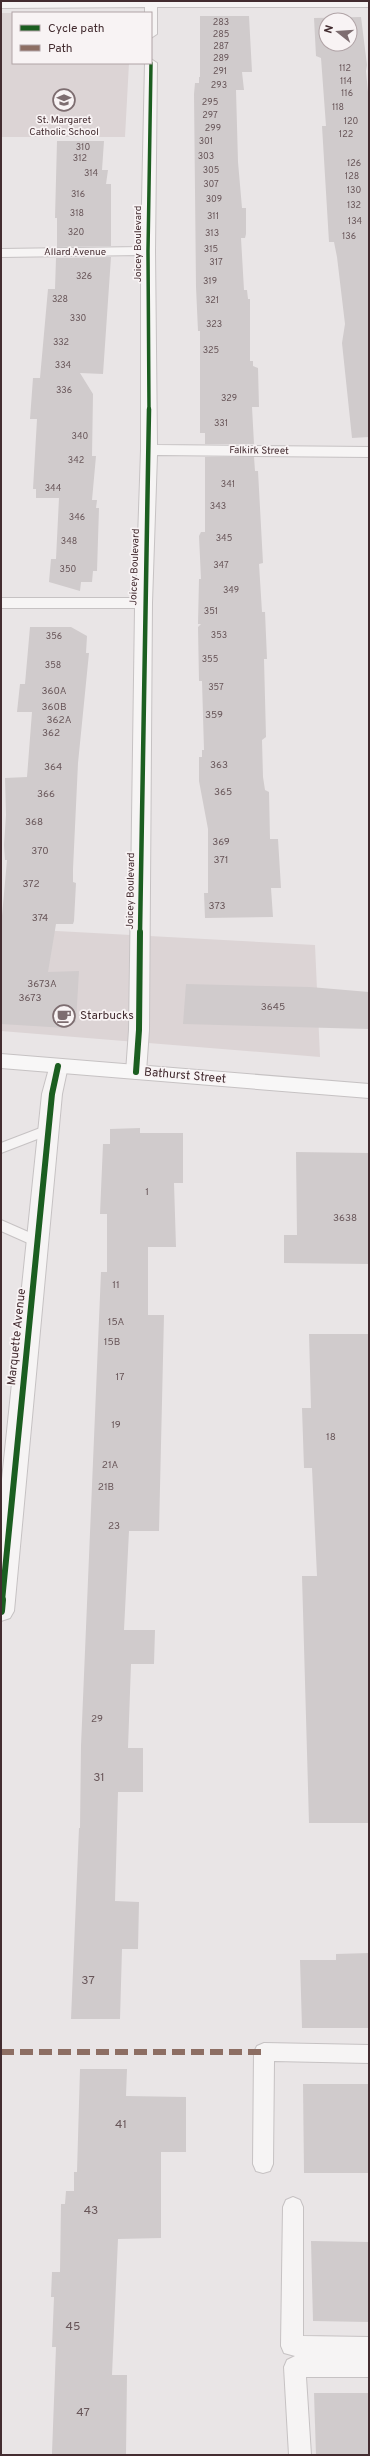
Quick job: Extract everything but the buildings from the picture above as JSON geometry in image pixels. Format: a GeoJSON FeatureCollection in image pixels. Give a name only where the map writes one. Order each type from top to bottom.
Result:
{"type":"FeatureCollection","features":[{"type":"Feature","properties":{"kind":"main road","name":"Bathurst Street"},"geometry":{"type":"LineString","coordinates":[[1,1061],[369,1091]]}},
{"type":"Feature","properties":{"kind":"street"},"geometry":{"type":"LineString","coordinates":[[1,4],[369,4]]}},
{"type":"Feature","properties":{"kind":"street","name":"Joicey Boulevard"},"geometry":{"type":"LineString","coordinates":[[136,1072],[139,1030],[144,603],[149,450],[148,252],[151,64]]}},
{"type":"Feature","properties":{"kind":"street","name":"Allard Avenue"},"geometry":{"type":"LineString","coordinates":[[1,253],[148,252]]}},
{"type":"Feature","properties":{"kind":"street","name":"Falkirk Street"},"geometry":{"type":"LineString","coordinates":[[149,450],[369,452]]}},
{"type":"Feature","properties":{"kind":"street"},"geometry":{"type":"LineString","coordinates":[[1,603],[144,603]]}},
{"type":"Feature","properties":{"kind":"street","name":"Marquette Avenue"},"geometry":{"type":"LineString","coordinates":[[1,1611],[2,1584],[48,1130],[52,1094],[58,1066]]}},
{"type":"Feature","properties":{"kind":"lane"},"geometry":{"type":"LineString","coordinates":[[1,1148],[48,1130]]}},
{"type":"Feature","properties":{"kind":"lane"},"geometry":{"type":"LineString","coordinates":[[1,1225],[37,1242]]}},
{"type":"Feature","properties":{"kind":"lane"},"geometry":{"type":"LineString","coordinates":[[263,2164],[264,2052],[369,2054]]}},
{"type":"Feature","properties":{"kind":"lane"},"geometry":{"type":"LineString","coordinates":[[294,2207],[292,2346],[369,2347]]}},
{"type":"Feature","properties":{"kind":"lane"},"geometry":{"type":"LineString","coordinates":[[300,2455],[295,2367],[369,2366]]}},
{"type":"Feature","properties":{"kind":"shaded area","name":"St. Margaret Catholic School"},"geometry":{"type":"Polygon","coordinates":[[[1,13],[12,13],[12,64],[129,64],[125,137],[1,137],[1,13]]]}},
{"type":"Feature","properties":{"kind":"shaded area"},"geometry":{"type":"Polygon","coordinates":[[[1,928],[315,945],[320,1057],[1,1031],[1,928]]]}},
{"type":"Feature","properties":{"kind":"marked path"},"geometry":{"type":"LineString","coordinates":[[1,2052],[264,2052]]}},
{"type":"Feature","properties":{"kind":"cycle path"},"geometry":{"type":"LineString","coordinates":[[136,1072],[139,1030],[144,603],[149,450],[148,251],[151,64]]}},
{"type":"Feature","properties":{"kind":"cycle path"},"geometry":{"type":"LineString","coordinates":[[1,1611],[52,1094],[58,1066]]}},
{"type":"Feature","properties":{"kind":"place","name":"St. Margaret Catholic School"},"geometry":{"type":"Point","coordinates":[64,100]}},
{"type":"Feature","properties":{"kind":"place","name":"Starbucks"},"geometry":{"type":"Point","coordinates":[64,1016]}}]}
